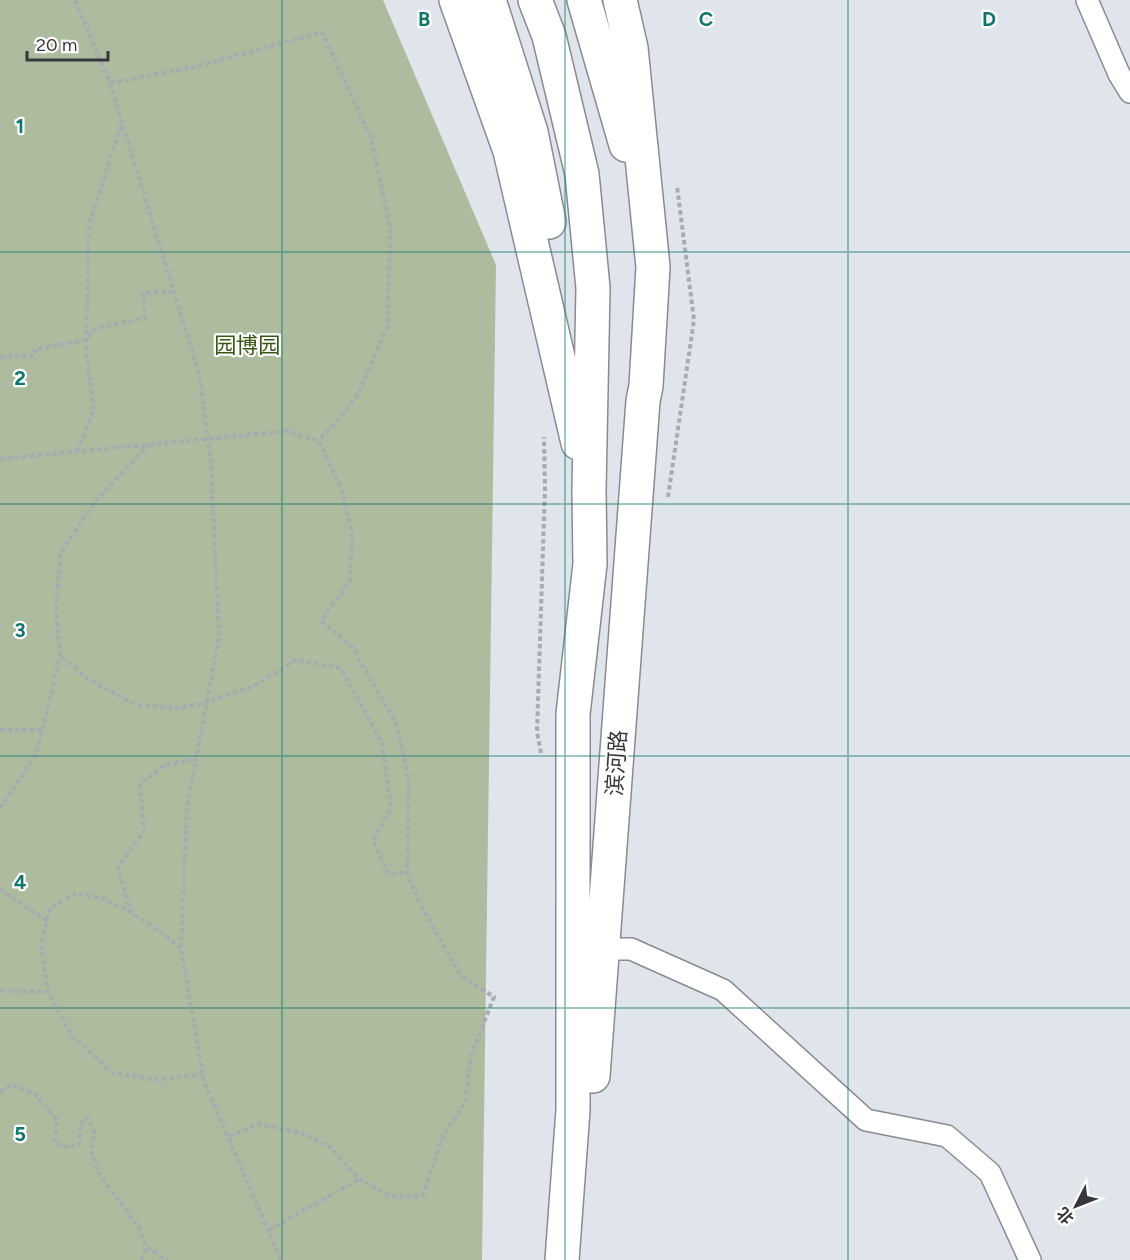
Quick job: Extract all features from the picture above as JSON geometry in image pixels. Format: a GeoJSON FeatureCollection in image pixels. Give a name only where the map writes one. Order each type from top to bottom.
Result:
{"type":"FeatureCollection","features":[{"type":"Feature","properties":{"kind":"main road"},"geometry":{"type":"LineString","coordinates":[[456,0],[510,151],[589,490]]}},
{"type":"Feature","properties":{"kind":"main road"},"geometry":{"type":"LineString","coordinates":[[489,0],[531,132],[557,263],[589,490]]}},
{"type":"Feature","properties":{"kind":"main road"},"geometry":{"type":"LineString","coordinates":[[535,0],[549,36],[582,174],[593,288],[589,490]]}},
{"type":"Feature","properties":{"kind":"main road"},"geometry":{"type":"LineString","coordinates":[[584,0],[632,165],[653,267]]}},
{"type":"Feature","properties":{"kind":"main road"},"geometry":{"type":"LineString","coordinates":[[620,0],[631,48],[653,267]]}},
{"type":"Feature","properties":{"kind":"main road","name":"滨河路"},"geometry":{"type":"LineString","coordinates":[[579,1260],[653,267]]}},
{"type":"Feature","properties":{"kind":"main road","name":"滨河路"},"geometry":{"type":"LineString","coordinates":[[562,1260],[573,1110],[573,714],[590,564],[589,490]]}},
{"type":"Feature","properties":{"kind":"street"},"geometry":{"type":"LineString","coordinates":[[1087,0],[1124,70],[1130,92]]}},
{"type":"Feature","properties":{"kind":"street"},"geometry":{"type":"LineString","coordinates":[[602,949],[631,949],[723,990],[866,1120],[947,1136],[990,1173],[1030,1260]]}},
{"type":"Feature","properties":{"kind":"path"},"geometry":{"type":"LineString","coordinates":[[75,0],[110,83],[200,378],[211,464],[219,637],[187,807],[181,948],[203,1074],[281,1260]]}},
{"type":"Feature","properties":{"kind":"path"},"geometry":{"type":"LineString","coordinates":[[110,83],[194,67],[322,32],[371,138],[390,227],[388,325],[357,397],[319,441]]}},
{"type":"Feature","properties":{"kind":"path"},"geometry":{"type":"LineString","coordinates":[[77,452],[94,410],[86,352],[89,225],[122,121]]}},
{"type":"Feature","properties":{"kind":"path"},"geometry":{"type":"LineString","coordinates":[[0,357],[35,356],[35,349],[86,340],[97,328],[145,318],[142,293],[174,292]]}},
{"type":"Feature","properties":{"kind":"path"},"geometry":{"type":"LineString","coordinates":[[0,459],[287,431],[319,441],[342,491],[352,534],[350,580],[321,621],[352,647],[397,725],[409,783],[407,873],[422,909],[460,976],[494,997],[471,1055],[465,1103],[443,1136],[423,1195],[390,1196],[359,1179],[330,1147],[301,1133],[259,1124],[228,1137]]}},
{"type":"Feature","properties":{"kind":"path"},"geometry":{"type":"LineString","coordinates":[[541,755],[537,732],[545,488],[543,432]]}},
{"type":"Feature","properties":{"kind":"path"},"geometry":{"type":"LineString","coordinates":[[0,808],[36,755],[60,656],[56,610],[60,554],[97,499],[151,444]]}},
{"type":"Feature","properties":{"kind":"path"},"geometry":{"type":"LineString","coordinates":[[60,656],[88,679],[136,705],[179,708],[207,702],[252,687],[296,660],[341,668],[382,743],[392,808],[373,840],[388,873],[407,873]]}},
{"type":"Feature","properties":{"kind":"path"},"geometry":{"type":"LineString","coordinates":[[0,730],[42,730]]}},
{"type":"Feature","properties":{"kind":"path"},"geometry":{"type":"LineString","coordinates":[[131,914],[118,868],[144,832],[140,784],[164,765],[196,759]]}},
{"type":"Feature","properties":{"kind":"path"},"geometry":{"type":"LineString","coordinates":[[0,889],[47,921]]}},
{"type":"Feature","properties":{"kind":"path"},"geometry":{"type":"LineString","coordinates":[[181,948],[144,920],[102,899],[75,894],[50,909],[41,945],[48,992],[71,1035],[113,1073],[159,1080],[203,1074]]}},
{"type":"Feature","properties":{"kind":"path"},"geometry":{"type":"LineString","coordinates":[[0,991],[48,992]]}},
{"type":"Feature","properties":{"kind":"path"},"geometry":{"type":"LineString","coordinates":[[0,1092],[12,1085],[33,1093],[57,1119],[56,1143],[69,1148],[80,1143],[80,1124],[87,1118],[94,1131],[92,1154],[100,1176],[138,1226],[146,1247],[167,1260]]}},
{"type":"Feature","properties":{"kind":"path"},"geometry":{"type":"LineString","coordinates":[[269,1230],[359,1179]]}},
{"type":"Feature","properties":{"kind":"path"},"geometry":{"type":"LineString","coordinates":[[141,1260],[146,1247]]}},
{"type":"Feature","properties":{"kind":"green space","name":"园博园"},"geometry":{"type":"Polygon","coordinates":[[[0,0],[383,0],[496,265],[482,1260],[0,1260],[0,0]]]}}]}
